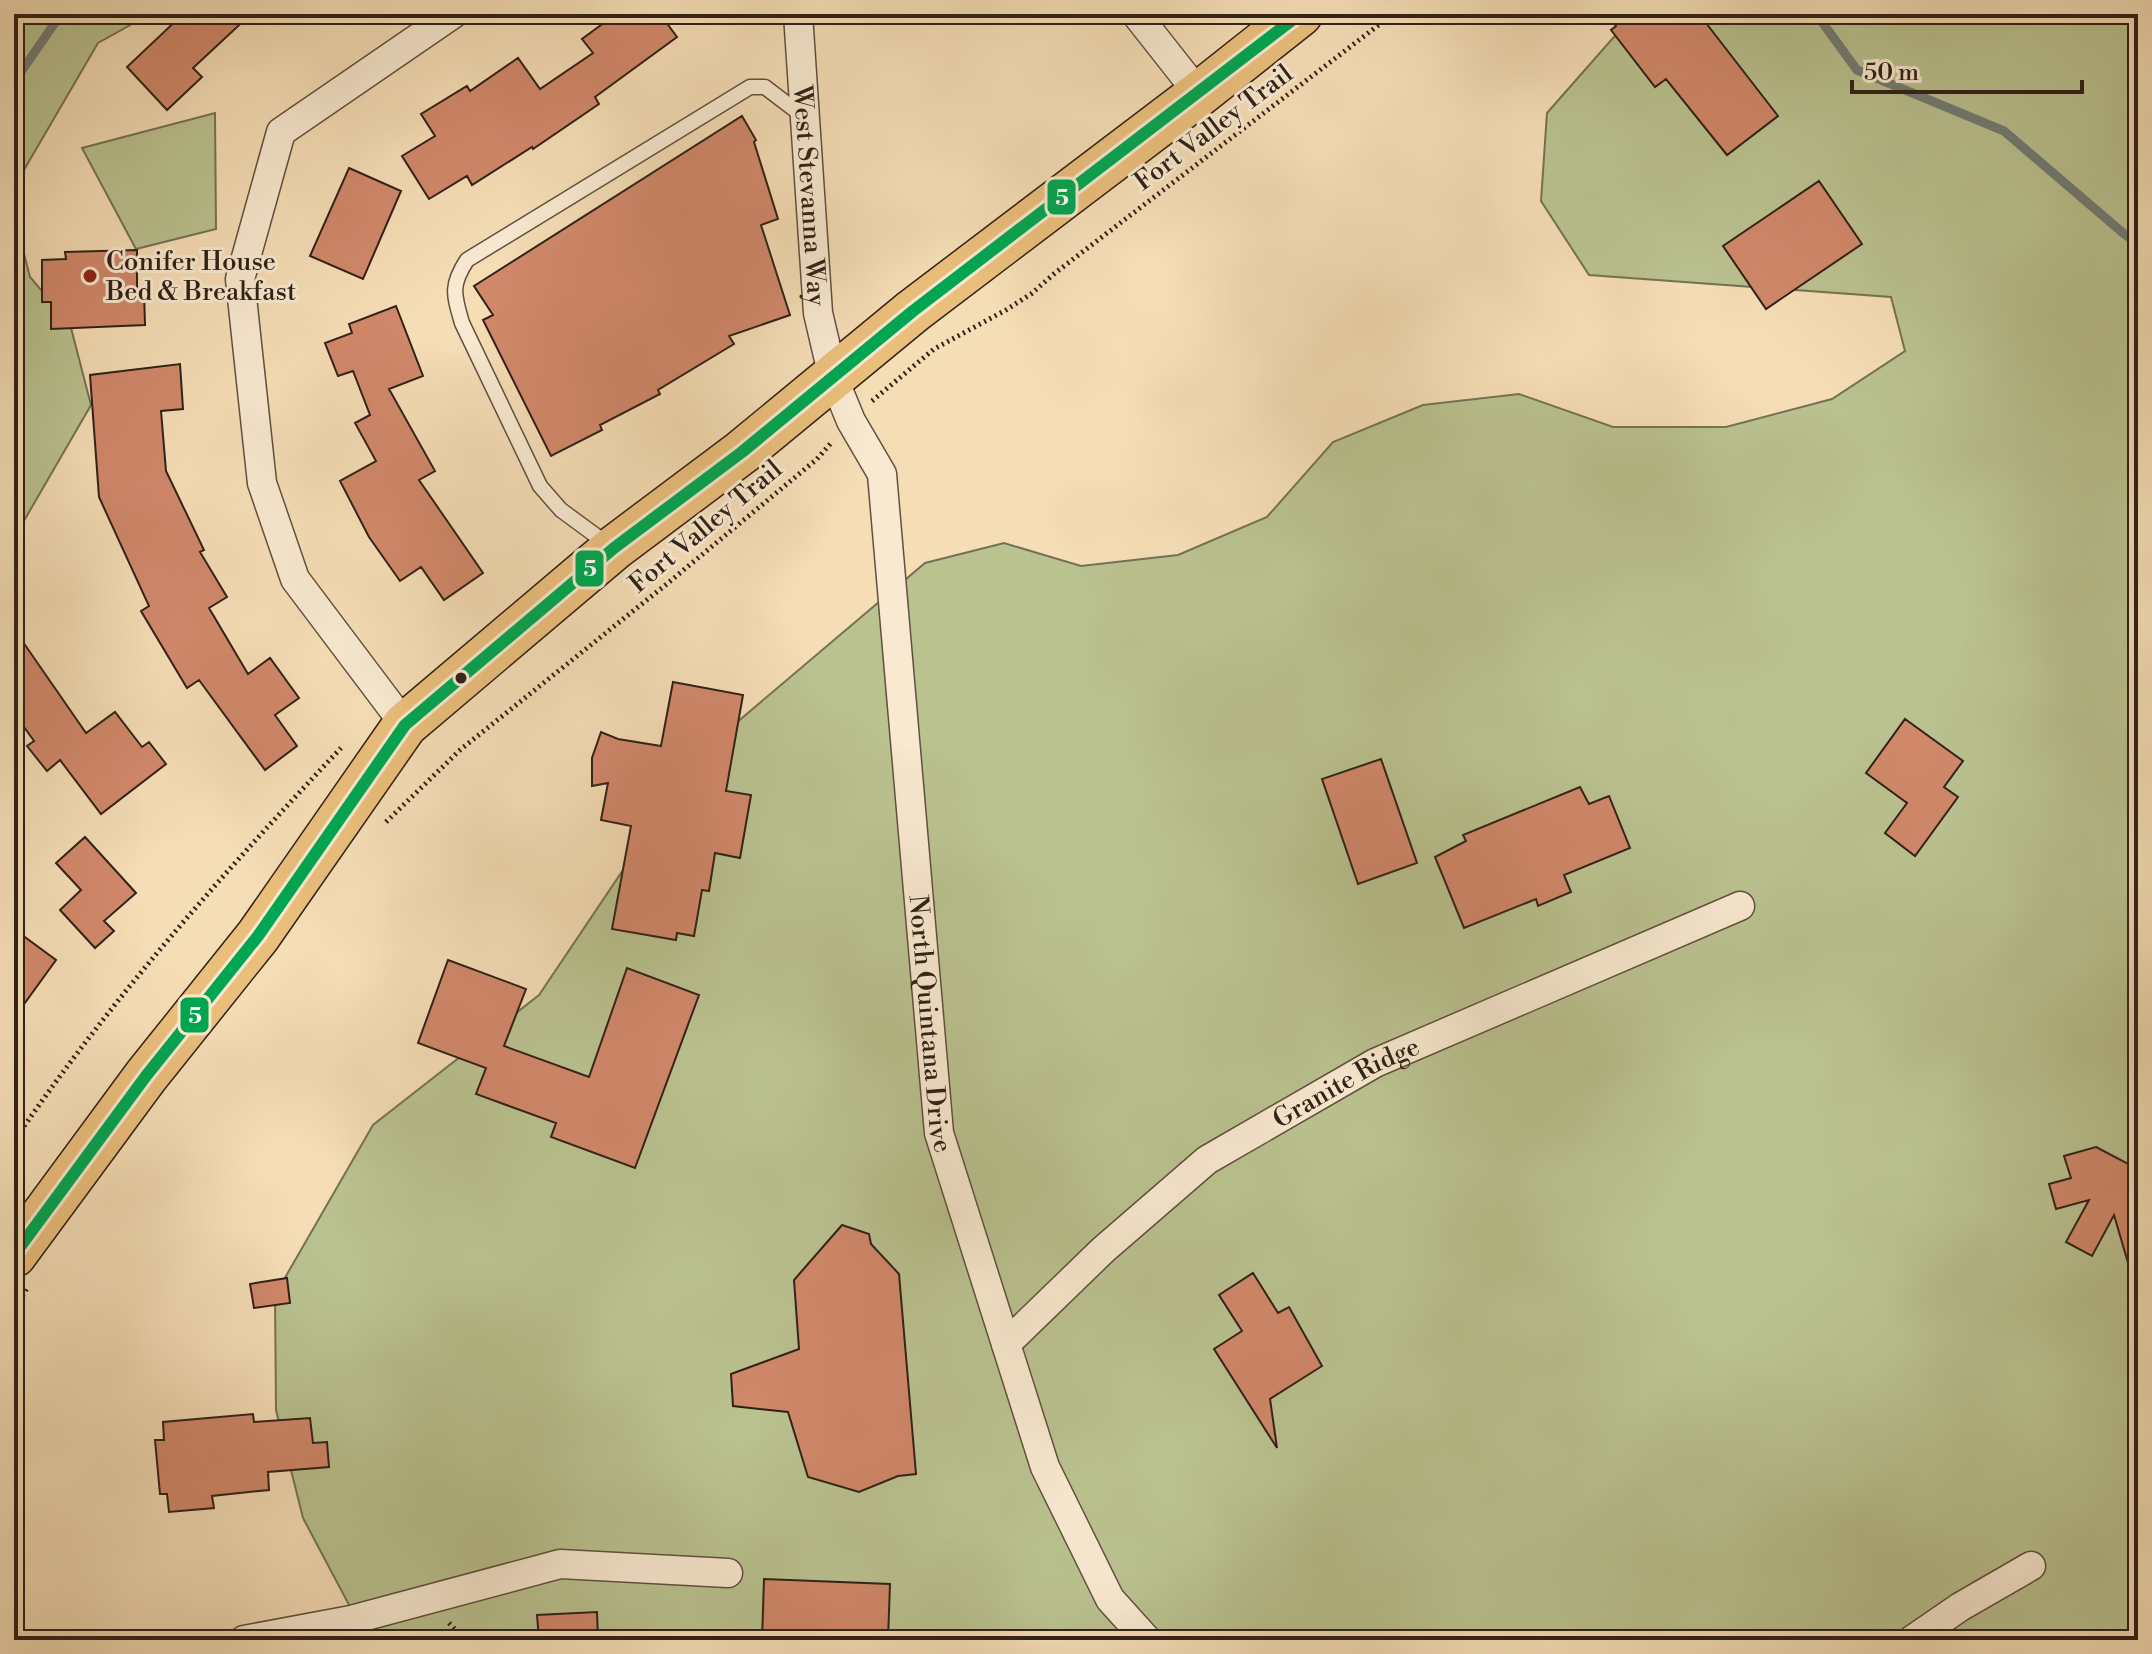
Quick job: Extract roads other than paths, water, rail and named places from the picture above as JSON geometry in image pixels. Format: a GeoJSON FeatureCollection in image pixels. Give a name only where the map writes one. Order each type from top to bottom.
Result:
{"type":"FeatureCollection","features":[{"type":"Feature","properties":{"kind":"main road"},"geometry":{"type":"LineString","coordinates":[[21,1270],[146,1076],[258,936],[405,725],[614,548],[742,452],[913,311],[1300,14]]}},
{"type":"Feature","properties":{"kind":"street"},"geometry":{"type":"LineString","coordinates":[[405,725],[295,579],[262,483],[240,279],[281,132],[453,14]]}},
{"type":"Feature","properties":{"kind":"street","name":"West Stevanna Way"},"geometry":{"type":"LineString","coordinates":[[798,14],[818,313],[833,377]]}},
{"type":"Feature","properties":{"kind":"street"},"geometry":{"type":"LineString","coordinates":[[1136,14],[1199,94]]}},
{"type":"Feature","properties":{"kind":"street","name":"North Quintana Drive"},"geometry":{"type":"LineString","coordinates":[[833,377],[851,421],[882,474],[939,1133],[1045,1467],[1110,1599],[1147,1640]]}},
{"type":"Feature","properties":{"kind":"street","name":"Granite Ridge"},"geometry":{"type":"LineString","coordinates":[[1006,1344],[1103,1250],[1207,1160],[1375,1063],[1740,906]]}},
{"type":"Feature","properties":{"kind":"street"},"geometry":{"type":"LineString","coordinates":[[244,1640],[351,1620],[560,1564],[728,1573]]}},
{"type":"Feature","properties":{"kind":"street"},"geometry":{"type":"LineString","coordinates":[[1912,1640],[1960,1607],[2031,1566]]}},
{"type":"Feature","properties":{"kind":"lane"},"geometry":{"type":"LineString","coordinates":[[614,548],[561,510],[540,486],[462,323],[455,300],[455,278],[467,260],[750,87],[765,87],[804,117]]}},
{"type":"Feature","properties":{"kind":"waterway"},"geometry":{"type":"LineString","coordinates":[[14,82],[61,14]]}},
{"type":"Feature","properties":{"kind":"waterway"},"geometry":{"type":"LineString","coordinates":[[1820,14],[1822,22],[1857,70],[2004,131],[2138,244]]}},
{"type":"Feature","properties":{"kind":"place","name":"Conifer House Bed & Breakfast"},"geometry":{"type":"Point","coordinates":[90,276]}}]}
